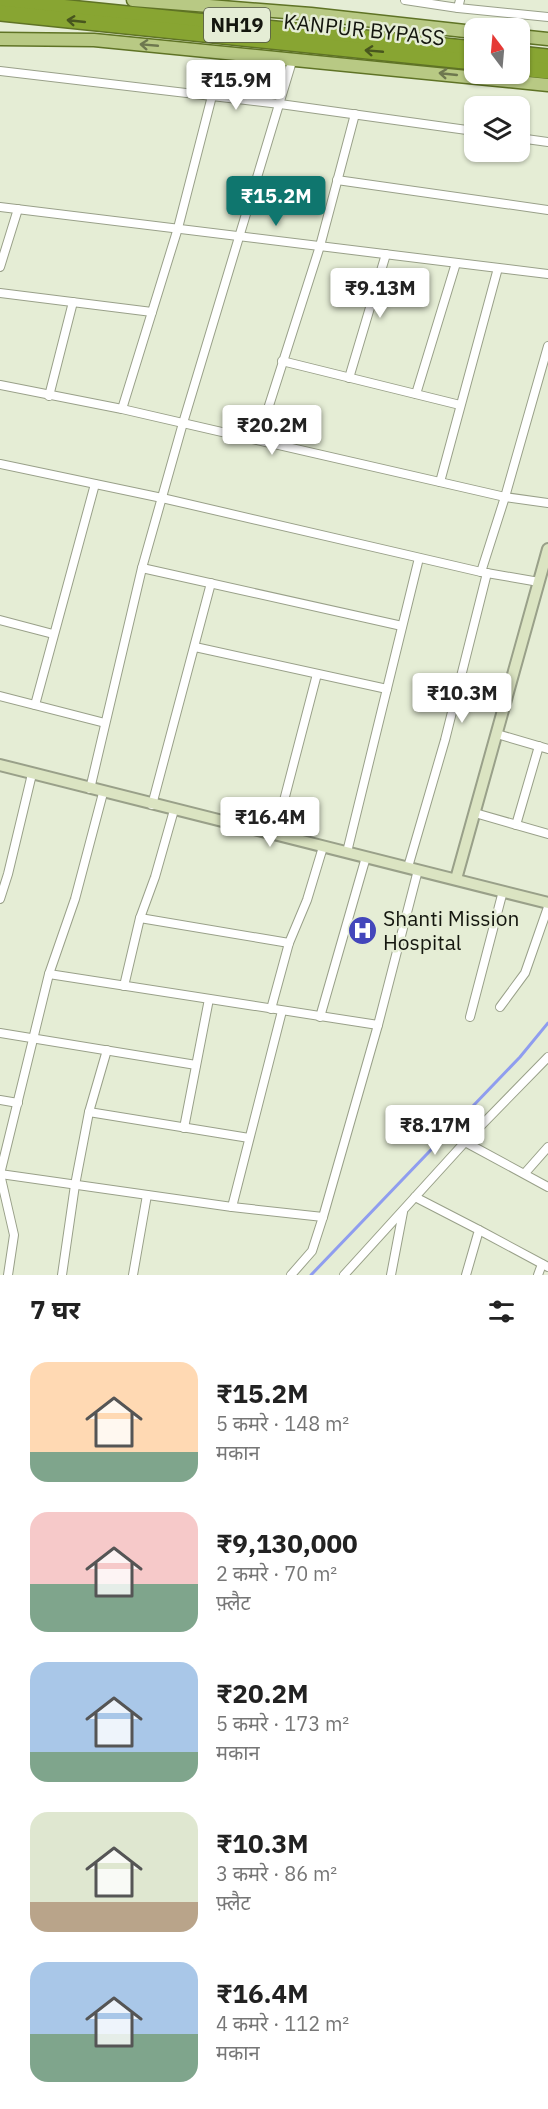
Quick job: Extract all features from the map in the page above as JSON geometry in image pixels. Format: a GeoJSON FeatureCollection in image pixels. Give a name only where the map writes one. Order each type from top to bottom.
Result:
{"type":"FeatureCollection","features":[{"type":"Feature","properties":{"kind":"highway","name":"KANPUR BYPASS"},"geometry":{"type":"LineString","coordinates":[[0,1],[464,48]]}},
{"type":"Feature","properties":{"kind":"highway","name":"KANPUR BYPASS"},"geometry":{"type":"LineString","coordinates":[[0,13],[464,61]]}},
{"type":"Feature","properties":{"kind":"highway"},"geometry":{"type":"LineString","coordinates":[[530,55],[548,57]]}},
{"type":"Feature","properties":{"kind":"highway"},"geometry":{"type":"LineString","coordinates":[[530,69],[548,71]]}},
{"type":"Feature","properties":{"kind":"main road"},"geometry":{"type":"LineString","coordinates":[[133,0],[464,31]]}},
{"type":"Feature","properties":{"kind":"main road"},"geometry":{"type":"LineString","coordinates":[[530,37],[548,39]]}},
{"type":"Feature","properties":{"kind":"main road"},"geometry":{"type":"LineString","coordinates":[[0,39],[94,39],[548,85]]}},
{"type":"Feature","properties":{"kind":"street"},"geometry":{"type":"LineString","coordinates":[[405,0],[459,4],[548,17]]}},
{"type":"Feature","properties":{"kind":"street"},"geometry":{"type":"LineString","coordinates":[[90,789],[142,568],[183,423],[293,58]]}},
{"type":"Feature","properties":{"kind":"street"},"geometry":{"type":"LineString","coordinates":[[0,71],[280,104],[464,130]]}},
{"type":"Feature","properties":{"kind":"street"},"geometry":{"type":"LineString","coordinates":[[122,409],[178,228],[212,96]]}},
{"type":"Feature","properties":{"kind":"street"},"geometry":{"type":"LineString","coordinates":[[258,440],[320,246],[355,114]]}},
{"type":"Feature","properties":{"kind":"street"},"geometry":{"type":"LineString","coordinates":[[530,140],[548,142]]}},
{"type":"Feature","properties":{"kind":"street"},"geometry":{"type":"LineString","coordinates":[[337,180],[548,210]]}},
{"type":"Feature","properties":{"kind":"street"},"geometry":{"type":"LineString","coordinates":[[0,207],[548,274]]}},
{"type":"Feature","properties":{"kind":"street"},"geometry":{"type":"LineString","coordinates":[[0,267],[18,210]]}},
{"type":"Feature","properties":{"kind":"street"},"geometry":{"type":"LineString","coordinates":[[349,378],[386,254]]}},
{"type":"Feature","properties":{"kind":"street"},"geometry":{"type":"LineString","coordinates":[[416,394],[456,263]]}},
{"type":"Feature","properties":{"kind":"street"},"geometry":{"type":"LineString","coordinates":[[440,482],[498,268]]}},
{"type":"Feature","properties":{"kind":"street"},"geometry":{"type":"LineString","coordinates":[[0,293],[152,312]]}},
{"type":"Feature","properties":{"kind":"street"},"geometry":{"type":"LineString","coordinates":[[49,396],[73,302]]}},
{"type":"Feature","properties":{"kind":"street"},"geometry":{"type":"LineString","coordinates":[[291,1275],[312,1251],[378,1025],[484,573],[548,346]]}},
{"type":"Feature","properties":{"kind":"street"},"geometry":{"type":"LineString","coordinates":[[282,361],[460,405]]}},
{"type":"Feature","properties":{"kind":"street"},"geometry":{"type":"LineString","coordinates":[[0,385],[122,409],[505,497],[548,503]]}},
{"type":"Feature","properties":{"kind":"street"},"geometry":{"type":"LineString","coordinates":[[0,464],[162,498],[484,573],[539,582]]}},
{"type":"Feature","properties":{"kind":"street"},"geometry":{"type":"LineString","coordinates":[[35,705],[94,484]]}},
{"type":"Feature","properties":{"kind":"street"},"geometry":{"type":"LineString","coordinates":[[456,879],[548,549]]}},
{"type":"Feature","properties":{"kind":"street"},"geometry":{"type":"LineString","coordinates":[[347,852],[419,558]]}},
{"type":"Feature","properties":{"kind":"street"},"geometry":{"type":"LineString","coordinates":[[142,568],[402,626]]}},
{"type":"Feature","properties":{"kind":"street"},"geometry":{"type":"LineString","coordinates":[[153,805],[212,583]]}},
{"type":"Feature","properties":{"kind":"street"},"geometry":{"type":"LineString","coordinates":[[0,620],[53,634]]}},
{"type":"Feature","properties":{"kind":"street"},"geometry":{"type":"LineString","coordinates":[[195,647],[387,689]]}},
{"type":"Feature","properties":{"kind":"street"},"geometry":{"type":"LineString","coordinates":[[275,835],[317,674]]}},
{"type":"Feature","properties":{"kind":"street"},"geometry":{"type":"LineString","coordinates":[[0,696],[105,723]]}},
{"type":"Feature","properties":{"kind":"street"},"geometry":{"type":"LineString","coordinates":[[497,734],[544,748],[516,825]]}},
{"type":"Feature","properties":{"kind":"street"},"geometry":{"type":"LineString","coordinates":[[0,765],[103,793],[503,891],[548,905],[525,973],[500,1007]]}},
{"type":"Feature","properties":{"kind":"street"},"geometry":{"type":"LineString","coordinates":[[0,899],[32,774]]}},
{"type":"Feature","properties":{"kind":"street"},"geometry":{"type":"LineString","coordinates":[[8,1275],[14,1235],[0,1174],[49,974],[75,898],[103,793]]}},
{"type":"Feature","properties":{"kind":"street"},"geometry":{"type":"LineString","coordinates":[[124,986],[140,918],[155,877],[174,810]]}},
{"type":"Feature","properties":{"kind":"street"},"geometry":{"type":"LineString","coordinates":[[475,813],[548,834]]}},
{"type":"Feature","properties":{"kind":"street"},"geometry":{"type":"LineString","coordinates":[[271,1009],[289,943],[307,900],[323,846]]}},
{"type":"Feature","properties":{"kind":"street"},"geometry":{"type":"LineString","coordinates":[[320,1017],[366,857]]}},
{"type":"Feature","properties":{"kind":"street"},"geometry":{"type":"LineString","coordinates":[[470,1017],[503,891]]}},
{"type":"Feature","properties":{"kind":"street"},"geometry":{"type":"LineString","coordinates":[[140,918],[289,943]]}},
{"type":"Feature","properties":{"kind":"street"},"geometry":{"type":"LineString","coordinates":[[49,974],[378,1025]]}},
{"type":"Feature","properties":{"kind":"street"},"geometry":{"type":"LineString","coordinates":[[184,1128],[209,999]]}},
{"type":"Feature","properties":{"kind":"street"},"geometry":{"type":"LineString","coordinates":[[232,1207],[282,1011]]}},
{"type":"Feature","properties":{"kind":"street"},"geometry":{"type":"LineString","coordinates":[[0,1032],[196,1065]]}},
{"type":"Feature","properties":{"kind":"street"},"geometry":{"type":"LineString","coordinates":[[62,1275],[75,1185],[89,1112],[107,1050]]}},
{"type":"Feature","properties":{"kind":"street"},"geometry":{"type":"LineString","coordinates":[[344,1275],[465,1142],[548,1057]]}},
{"type":"Feature","properties":{"kind":"street"},"geometry":{"type":"LineString","coordinates":[[0,1100],[18,1103]]}},
{"type":"Feature","properties":{"kind":"street"},"geometry":{"type":"LineString","coordinates":[[89,1112],[249,1138]]}},
{"type":"Feature","properties":{"kind":"street"},"geometry":{"type":"LineString","coordinates":[[465,1142],[548,1187]]}},
{"type":"Feature","properties":{"kind":"street"},"geometry":{"type":"LineString","coordinates":[[525,1173],[548,1147]]}},
{"type":"Feature","properties":{"kind":"street"},"geometry":{"type":"LineString","coordinates":[[0,1174],[232,1207],[323,1217]]}},
{"type":"Feature","properties":{"kind":"street"},"geometry":{"type":"LineString","coordinates":[[133,1275],[147,1195]]}},
{"type":"Feature","properties":{"kind":"street"},"geometry":{"type":"LineString","coordinates":[[415,1197],[545,1265],[538,1275]]}},
{"type":"Feature","properties":{"kind":"street"},"geometry":{"type":"LineString","coordinates":[[391,1275],[403,1211]]}},
{"type":"Feature","properties":{"kind":"street"},"geometry":{"type":"LineString","coordinates":[[466,1275],[479,1230]]}},
{"type":"Feature","properties":{"kind":"waterway"},"geometry":{"type":"LineString","coordinates":[[311,1275],[520,1057],[548,1023]]}},
{"type":"Feature","properties":{"kind":"place","name":"Shanti Mission Hospital"},"geometry":{"type":"Point","coordinates":[362,931]}}]}
